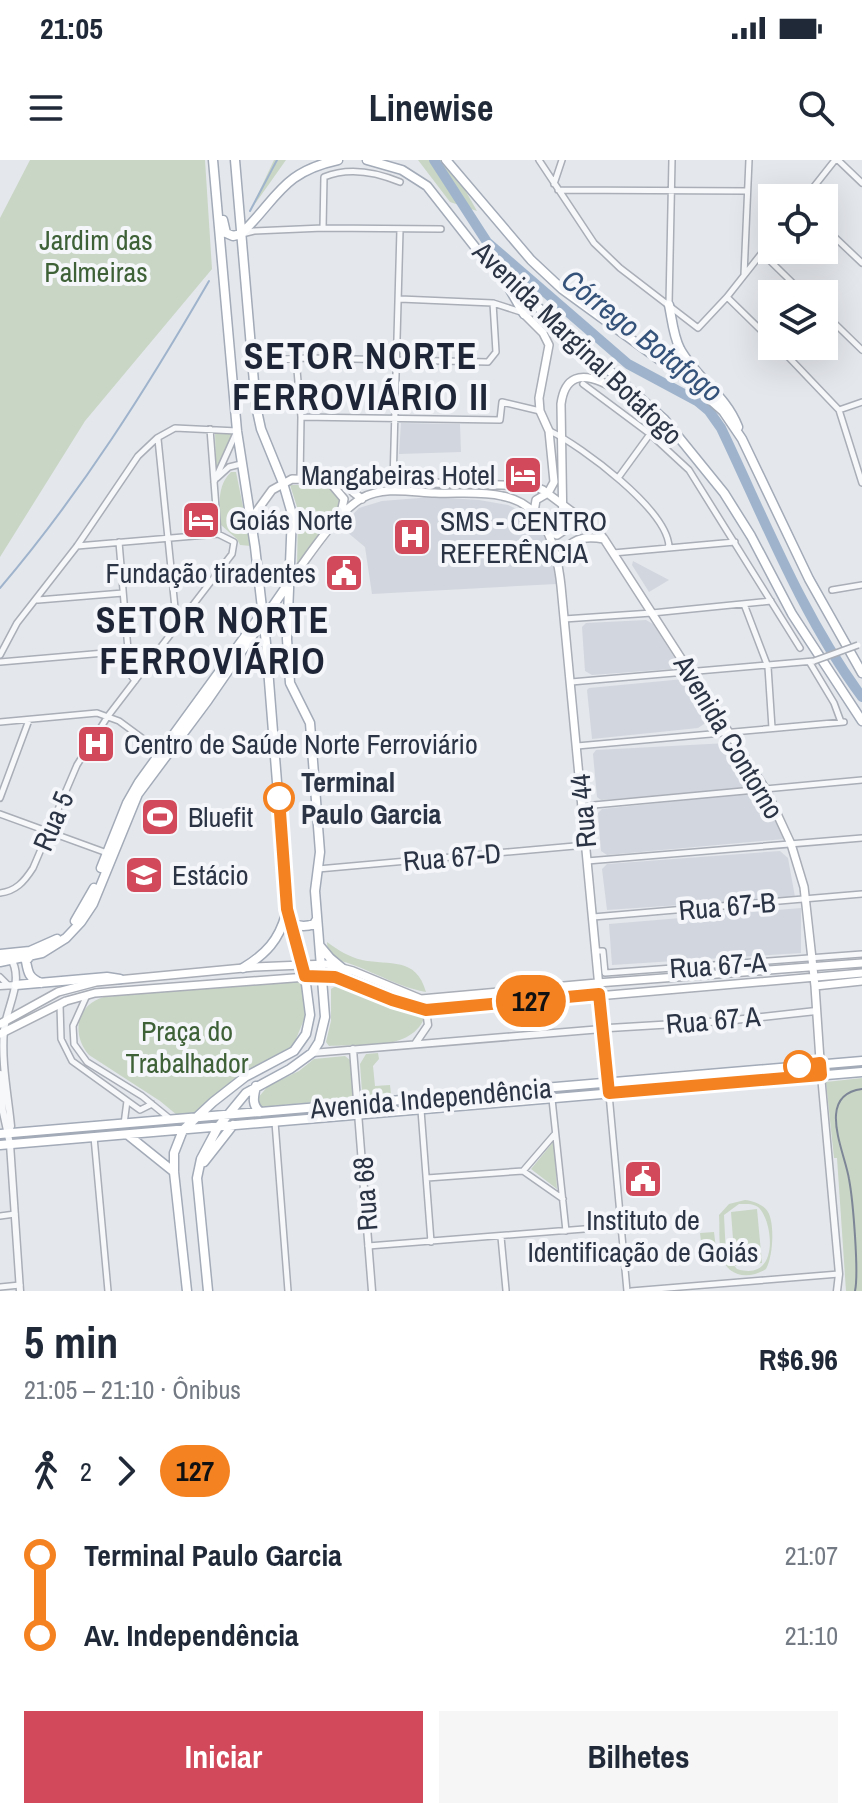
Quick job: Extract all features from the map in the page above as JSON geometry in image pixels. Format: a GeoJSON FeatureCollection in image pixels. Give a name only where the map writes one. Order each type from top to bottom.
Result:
{"type":"FeatureCollection","features":[{"type":"Feature","properties":{"kind":"main road"},"geometry":{"type":"LineString","coordinates":[[187,1291],[174,1172],[174,1153],[183,1130],[245,1077],[285,1057],[300,1044],[310,1015],[305,976],[287,909],[266,643],[237,431],[213,160]]}},
{"type":"Feature","properties":{"kind":"main road"},"geometry":{"type":"LineString","coordinates":[[208,1291],[198,1169],[226,1115],[246,1093],[312,1053],[319,1042],[325,1017],[315,891],[320,852],[310,723],[290,683],[287,629],[292,514],[261,429],[235,160]]}},
{"type":"Feature","properties":{"kind":"main road"},"geometry":{"type":"LineString","coordinates":[[214,178],[219,185],[225,230],[233,236],[241,234],[279,189],[296,175],[338,160]]}},
{"type":"Feature","properties":{"kind":"main road","name":"Avenida Marginal Botafogo"},"geometry":{"type":"LineString","coordinates":[[367,160],[402,170],[427,186],[486,261],[664,419],[724,493],[751,536],[792,614],[862,721]]}},
{"type":"Feature","properties":{"kind":"main road","name":"Avenida Marginal Botafogo"},"geometry":{"type":"LineString","coordinates":[[446,160],[531,260],[562,289],[690,382],[723,411],[742,439],[809,579],[862,673]]}},
{"type":"Feature","properties":{"kind":"main road"},"geometry":{"type":"LineString","coordinates":[[503,277],[524,314],[543,333],[549,345],[540,387],[540,411],[549,431],[554,482],[548,493],[536,500],[534,512]]}},
{"type":"Feature","properties":{"kind":"main road"},"geometry":{"type":"LineString","coordinates":[[669,305],[681,349],[693,367],[725,401],[742,439]]}},
{"type":"Feature","properties":{"kind":"main road"},"geometry":{"type":"LineString","coordinates":[[673,326],[676,319],[683,315]]}},
{"type":"Feature","properties":{"kind":"main road"},"geometry":{"type":"LineString","coordinates":[[573,540],[563,531],[561,437],[564,391],[573,380],[589,376],[603,381],[681,439]]}},
{"type":"Feature","properties":{"kind":"main road"},"geometry":{"type":"LineString","coordinates":[[251,519],[272,490],[283,483],[300,480],[533,486],[548,493]]}},
{"type":"Feature","properties":{"kind":"main road"},"geometry":{"type":"LineString","coordinates":[[328,480],[344,499],[341,515]]}},
{"type":"Feature","properties":{"kind":"main road"},"geometry":{"type":"LineString","coordinates":[[356,480],[353,492],[362,499]]}},
{"type":"Feature","properties":{"kind":"main road"},"geometry":{"type":"LineString","coordinates":[[0,962],[7,956],[55,940],[71,927],[85,906],[133,791],[341,515],[362,499],[391,491],[501,495],[534,512],[549,531],[557,535],[563,531]]}},
{"type":"Feature","properties":{"kind":"main road","name":"Avenida Contorno"},"geometry":{"type":"LineString","coordinates":[[548,493],[604,539],[766,790],[791,844],[804,887],[821,1075]]}},
{"type":"Feature","properties":{"kind":"main road","name":"Rua 44"},"geometry":{"type":"LineString","coordinates":[[549,531],[558,558],[592,917],[599,951],[597,983],[605,1028],[608,1088]]}},
{"type":"Feature","properties":{"kind":"main road"},"geometry":{"type":"LineString","coordinates":[[558,558],[573,540],[590,536],[604,539]]}},
{"type":"Feature","properties":{"kind":"main road"},"geometry":{"type":"LineString","coordinates":[[7,956],[42,953],[58,944],[87,914],[138,794],[250,639],[262,617]]}},
{"type":"Feature","properties":{"kind":"main road"},"geometry":{"type":"LineString","coordinates":[[250,639],[260,639],[266,643]]}},
{"type":"Feature","properties":{"kind":"main road"},"geometry":{"type":"LineString","coordinates":[[243,968],[262,957],[274,944],[282,930],[287,909]]}},
{"type":"Feature","properties":{"kind":"main road"},"geometry":{"type":"LineString","coordinates":[[290,922],[306,926],[315,923],[318,917]]}},
{"type":"Feature","properties":{"kind":"main road"},"geometry":{"type":"LineString","coordinates":[[318,943],[342,968]]}},
{"type":"Feature","properties":{"kind":"main road"},"geometry":{"type":"LineString","coordinates":[[30,956],[26,961],[28,974],[42,984]]}},
{"type":"Feature","properties":{"kind":"main road"},"geometry":{"type":"LineString","coordinates":[[2,1027],[58,992],[120,979],[319,963],[342,968],[421,999],[791,964],[813,967],[858,982]]}},
{"type":"Feature","properties":{"kind":"main road"},"geometry":{"type":"LineString","coordinates":[[2,1027],[87,995],[116,989],[305,976],[335,977],[426,1010],[599,994],[862,963]]}},
{"type":"Feature","properties":{"kind":"main road"},"geometry":{"type":"LineString","coordinates":[[839,975],[862,973]]}},
{"type":"Feature","properties":{"kind":"main road"},"geometry":{"type":"LineString","coordinates":[[8,985],[107,977],[120,979]]}},
{"type":"Feature","properties":{"kind":"main road"},"geometry":{"type":"LineString","coordinates":[[815,986],[858,982]]}},
{"type":"Feature","properties":{"kind":"main road","name":"Avenida Independência"},"geometry":{"type":"LineString","coordinates":[[4,1133],[260,1112],[421,1109],[552,1098],[608,1088],[820,1063],[862,1061]]}},
{"type":"Feature","properties":{"kind":"main road","name":"Avenida Independência"},"geometry":{"type":"LineString","coordinates":[[5,1144],[218,1127],[359,1109],[608,1088],[862,1072]]}},
{"type":"Feature","properties":{"kind":"main road"},"geometry":{"type":"LineString","coordinates":[[256,1086],[253,1100],[260,1112]]}},
{"type":"Feature","properties":{"kind":"main road"},"geometry":{"type":"LineString","coordinates":[[198,1169],[233,1125]]}},
{"type":"Feature","properties":{"kind":"main road"},"geometry":{"type":"LineString","coordinates":[[128,1134],[174,1172]]}},
{"type":"Feature","properties":{"kind":"street"},"geometry":{"type":"LineString","coordinates":[[539,160],[594,243],[620,268],[698,328],[758,258]]}},
{"type":"Feature","properties":{"kind":"street"},"geometry":{"type":"LineString","coordinates":[[556,187],[562,160]]}},
{"type":"Feature","properties":{"kind":"street"},"geometry":{"type":"LineString","coordinates":[[669,305],[672,160]]}},
{"type":"Feature","properties":{"kind":"street"},"geometry":{"type":"LineString","coordinates":[[744,276],[749,160]]}},
{"type":"Feature","properties":{"kind":"street"},"geometry":{"type":"LineString","coordinates":[[816,184],[836,160],[862,183]]}},
{"type":"Feature","properties":{"kind":"street"},"geometry":{"type":"LineString","coordinates":[[323,228],[324,177],[337,171],[379,173],[400,182]]}},
{"type":"Feature","properties":{"kind":"street"},"geometry":{"type":"LineString","coordinates":[[556,187],[747,191]]}},
{"type":"Feature","properties":{"kind":"street"},"geometry":{"type":"LineString","coordinates":[[241,234],[323,228],[441,229]]}},
{"type":"Feature","properties":{"kind":"street"},"geometry":{"type":"LineString","coordinates":[[393,483],[400,230]]}},
{"type":"Feature","properties":{"kind":"street"},"geometry":{"type":"LineString","coordinates":[[838,240],[862,263]]}},
{"type":"Feature","properties":{"kind":"street"},"geometry":{"type":"LineString","coordinates":[[773,264],[790,280]]}},
{"type":"Feature","properties":{"kind":"street"},"geometry":{"type":"LineString","coordinates":[[727,297],[758,327]]}},
{"type":"Feature","properties":{"kind":"street"},"geometry":{"type":"LineString","coordinates":[[400,299],[493,303],[524,314]]}},
{"type":"Feature","properties":{"kind":"street"},"geometry":{"type":"LineString","coordinates":[[252,360],[488,362],[496,352],[493,303]]}},
{"type":"Feature","properties":{"kind":"street"},"geometry":{"type":"LineString","coordinates":[[838,327],[862,350]]}},
{"type":"Feature","properties":{"kind":"street"},"geometry":{"type":"LineString","coordinates":[[296,358],[301,417],[300,480]]}},
{"type":"Feature","properties":{"kind":"street"},"geometry":{"type":"LineString","coordinates":[[791,360],[839,410],[862,483]]}},
{"type":"Feature","properties":{"kind":"street"},"geometry":{"type":"LineString","coordinates":[[583,384],[650,434],[689,470],[800,648]]}},
{"type":"Feature","properties":{"kind":"street"},"geometry":{"type":"LineString","coordinates":[[301,417],[500,420],[502,402],[540,411]]}},
{"type":"Feature","properties":{"kind":"street"},"geometry":{"type":"LineString","coordinates":[[839,410],[862,402]]}},
{"type":"Feature","properties":{"kind":"street"},"geometry":{"type":"LineString","coordinates":[[0,655],[17,623],[77,546],[138,456],[157,438],[175,428],[237,431],[214,482]]}},
{"type":"Feature","properties":{"kind":"street"},"geometry":{"type":"LineString","coordinates":[[77,546],[218,534],[210,429]]}},
{"type":"Feature","properties":{"kind":"street"},"geometry":{"type":"LineString","coordinates":[[549,431],[618,478],[649,508],[668,535],[669,547]]}},
{"type":"Feature","properties":{"kind":"street"},"geometry":{"type":"LineString","coordinates":[[618,478],[650,434]]}},
{"type":"Feature","properties":{"kind":"street"},"geometry":{"type":"LineString","coordinates":[[157,438],[176,618],[181,623]]}},
{"type":"Feature","properties":{"kind":"street"},"geometry":{"type":"LineString","coordinates":[[214,482],[229,467],[241,464]]}},
{"type":"Feature","properties":{"kind":"street","name":"Rua 5"},"geometry":{"type":"LineString","coordinates":[[0,893],[9,892],[24,882],[77,765],[108,716],[232,554],[234,542],[218,534]]}},
{"type":"Feature","properties":{"kind":"street"},"geometry":{"type":"LineString","coordinates":[[119,542],[130,674],[135,681]]}},
{"type":"Feature","properties":{"kind":"street"},"geometry":{"type":"LineString","coordinates":[[613,553],[735,542]]}},
{"type":"Feature","properties":{"kind":"street"},"geometry":{"type":"LineString","coordinates":[[832,590],[862,585]]}},
{"type":"Feature","properties":{"kind":"street"},"geometry":{"type":"LineString","coordinates":[[37,600],[123,593]]}},
{"type":"Feature","properties":{"kind":"street"},"geometry":{"type":"LineString","coordinates":[[564,619],[771,601]]}},
{"type":"Feature","properties":{"kind":"street"},"geometry":{"type":"LineString","coordinates":[[744,604],[768,667],[772,728]]}},
{"type":"Feature","properties":{"kind":"street"},"geometry":{"type":"LineString","coordinates":[[571,682],[812,662],[861,645]]}},
{"type":"Feature","properties":{"kind":"street"},"geometry":{"type":"LineString","coordinates":[[0,662],[128,651]]}},
{"type":"Feature","properties":{"kind":"street"},"geometry":{"type":"LineString","coordinates":[[577,746],[842,722],[812,662]]}},
{"type":"Feature","properties":{"kind":"street"},"geometry":{"type":"LineString","coordinates":[[0,722],[97,713],[119,721],[161,752]]}},
{"type":"Feature","properties":{"kind":"street"},"geometry":{"type":"LineString","coordinates":[[0,798],[29,720]]}},
{"type":"Feature","properties":{"kind":"street"},"geometry":{"type":"LineString","coordinates":[[583,806],[862,780]]}},
{"type":"Feature","properties":{"kind":"street"},"geometry":{"type":"LineString","coordinates":[[0,814],[107,853]]}},
{"type":"Feature","properties":{"kind":"street"},"geometry":{"type":"LineString","coordinates":[[587,861],[862,838]]}},
{"type":"Feature","properties":{"kind":"street","name":"Rua 67-D"},"geometry":{"type":"LineString","coordinates":[[318,869],[586,845]]}},
{"type":"Feature","properties":{"kind":"street","name":"Rua 67-B"},"geometry":{"type":"LineString","coordinates":[[592,917],[862,894]]}},
{"type":"Feature","properties":{"kind":"street","name":"Rua 67-A"},"geometry":{"type":"LineString","coordinates":[[599,951],[605,973],[791,964]]}},
{"type":"Feature","properties":{"kind":"street"},"geometry":{"type":"LineString","coordinates":[[813,967],[862,954]]}},
{"type":"Feature","properties":{"kind":"street"},"geometry":{"type":"LineString","coordinates":[[4,1133],[11,1126],[2,1027],[8,985],[16,971],[7,956]]}},
{"type":"Feature","properties":{"kind":"street"},"geometry":{"type":"LineString","coordinates":[[0,977],[8,985]]}},
{"type":"Feature","properties":{"kind":"street"},"geometry":{"type":"LineString","coordinates":[[87,995],[73,1026],[74,1044],[87,1062],[171,1120]]}},
{"type":"Feature","properties":{"kind":"street"},"geometry":{"type":"LineString","coordinates":[[312,1053],[415,1044],[428,1025],[421,999]]}},
{"type":"Feature","properties":{"kind":"street"},"geometry":{"type":"LineString","coordinates":[[60,1004],[61,1039],[66,1053],[80,1069],[140,1110],[152,1104]]}},
{"type":"Feature","properties":{"kind":"street","name":"Rua 67 A"},"geometry":{"type":"LineString","coordinates":[[415,1044],[725,1021],[816,1011]]}},
{"type":"Feature","properties":{"kind":"street","name":"Rua 68"},"geometry":{"type":"LineString","coordinates":[[353,1049],[372,1291]]}},
{"type":"Feature","properties":{"kind":"street"},"geometry":{"type":"LineString","coordinates":[[0,1074],[20,1288],[0,1287]]}},
{"type":"Feature","properties":{"kind":"street","name":"Avenida Contorno"},"geometry":{"type":"LineString","coordinates":[[821,1075],[839,1274],[837,1291]]}},
{"type":"Feature","properties":{"kind":"street"},"geometry":{"type":"LineString","coordinates":[[608,1088],[612,1103],[629,1291],[839,1274]]}},
{"type":"Feature","properties":{"kind":"street"},"geometry":{"type":"LineString","coordinates":[[552,1098],[566,1231]]}},
{"type":"Feature","properties":{"kind":"street"},"geometry":{"type":"LineString","coordinates":[[124,1124],[127,1100]]}},
{"type":"Feature","properties":{"kind":"street"},"geometry":{"type":"LineString","coordinates":[[421,1109],[431,1242]]}},
{"type":"Feature","properties":{"kind":"street"},"geometry":{"type":"LineString","coordinates":[[275,1121],[288,1291]]}},
{"type":"Feature","properties":{"kind":"street"},"geometry":{"type":"LineString","coordinates":[[523,1171],[554,1135]]}},
{"type":"Feature","properties":{"kind":"street"},"geometry":{"type":"LineString","coordinates":[[94,1137],[108,1291]]}},
{"type":"Feature","properties":{"kind":"street"},"geometry":{"type":"LineString","coordinates":[[427,1178],[523,1171],[563,1199]]}},
{"type":"Feature","properties":{"kind":"street"},"geometry":{"type":"LineString","coordinates":[[0,1216],[15,1214]]}},
{"type":"Feature","properties":{"kind":"street"},"geometry":{"type":"LineString","coordinates":[[368,1246],[622,1226]]}},
{"type":"Feature","properties":{"kind":"street"},"geometry":{"type":"LineString","coordinates":[[501,1237],[505,1291],[512,1291]]}},
{"type":"Feature","properties":{"kind":"street"},"geometry":{"type":"LineString","coordinates":[[759,1281],[760,1291]]}},
{"type":"Feature","properties":{"kind":"shaded area"},"geometry":{"type":"Polygon","coordinates":[[[401,423],[460,424],[461,452],[399,454],[401,423]]]}},
{"type":"Feature","properties":{"kind":"shaded area","name":"SMS - CENTRO REFERÊNCIA"},"geometry":{"type":"Polygon","coordinates":[[[432,497],[479,500],[508,505],[521,511],[534,521],[551,548],[556,584],[372,594],[365,547],[341,527],[359,508],[382,501],[432,497]]]}},
{"type":"Feature","properties":{"kind":"shaded area"},"geometry":{"type":"Polygon","coordinates":[[[633,561],[669,580],[649,592],[632,565],[633,561]]]}},
{"type":"Feature","properties":{"kind":"shaded area"},"geometry":{"type":"Polygon","coordinates":[[[646,620],[653,624],[676,660],[672,669],[592,675],[585,671],[582,627],[586,623],[646,620]]]}},
{"type":"Feature","properties":{"kind":"shaded area"},"geometry":{"type":"Polygon","coordinates":[[[684,679],[692,683],[713,718],[698,728],[592,739],[589,688],[684,679]]]}},
{"type":"Feature","properties":{"kind":"shaded area"},"geometry":{"type":"Polygon","coordinates":[[[728,743],[753,789],[601,800],[597,797],[593,754],[596,750],[728,743]]]}},
{"type":"Feature","properties":{"kind":"shaded area"},"geometry":{"type":"Polygon","coordinates":[[[754,793],[768,798],[784,839],[607,855],[601,851],[598,813],[602,809],[754,793]]]}},
{"type":"Feature","properties":{"kind":"shaded area"},"geometry":{"type":"Polygon","coordinates":[[[780,851],[788,858],[795,897],[607,910],[602,869],[607,864],[780,851]]]}},
{"type":"Feature","properties":{"kind":"shaded area"},"geometry":{"type":"Polygon","coordinates":[[[801,908],[801,953],[612,965],[609,924],[801,908]]]}},
{"type":"Feature","properties":{"kind":"green space","name":"Jardim das Palmeiras"},"geometry":{"type":"Polygon","coordinates":[[[30,160],[205,160],[212,269],[85,421],[0,557],[0,218],[30,160]]]}},
{"type":"Feature","properties":{"kind":"green space"},"geometry":{"type":"Polygon","coordinates":[[[274,160],[286,160],[250,211],[274,160]]]}},
{"type":"Feature","properties":{"kind":"green space"},"geometry":{"type":"Polygon","coordinates":[[[418,160],[448,160],[477,211],[450,202],[418,160]]]}},
{"type":"Feature","properties":{"kind":"green space"},"geometry":{"type":"Polygon","coordinates":[[[215,431],[233,432],[216,473],[215,431]]]}},
{"type":"Feature","properties":{"kind":"green space"},"geometry":{"type":"Polygon","coordinates":[[[231,472],[236,472],[251,546],[240,545],[221,525],[221,490],[231,472]]]}},
{"type":"Feature","properties":{"kind":"green space"},"geometry":{"type":"Polygon","coordinates":[[[290,485],[328,485],[341,499],[341,511],[297,569],[298,510],[290,485]]]}},
{"type":"Feature","properties":{"kind":"green space"},"geometry":{"type":"Polygon","coordinates":[[[327,942],[357,959],[409,968],[422,981],[426,992],[328,958],[327,942]]]}},
{"type":"Feature","properties":{"kind":"green space","name":"Praça do Trabalhador"},"geometry":{"type":"Polygon","coordinates":[[[302,980],[305,1017],[294,1044],[283,1054],[240,1075],[198,1114],[177,1115],[89,1055],[78,1030],[87,1006],[104,997],[302,980]]]}},
{"type":"Feature","properties":{"kind":"green space","name":"Praça do Trabalhador"},"geometry":{"type":"Polygon","coordinates":[[[339,984],[401,1010],[425,1016],[419,1028],[397,1041],[329,1046],[326,1042],[331,1021],[331,989],[339,984]]]}},
{"type":"Feature","properties":{"kind":"green space"},"geometry":{"type":"Polygon","coordinates":[[[378,1053],[379,1059],[373,1066],[375,1086],[390,1085],[391,1094],[370,1096],[362,1092],[360,1064],[366,1054],[378,1053]]]}},
{"type":"Feature","properties":{"kind":"green space"},"geometry":{"type":"Polygon","coordinates":[[[345,1056],[350,1060],[353,1095],[349,1099],[260,1107],[257,1099],[268,1086],[299,1071],[314,1059],[345,1056]]]}},
{"type":"Feature","properties":{"kind":"green space"},"geometry":{"type":"Polygon","coordinates":[[[862,1078],[862,1291],[846,1291],[837,1158],[834,1158],[826,1082],[862,1078]]]}},
{"type":"Feature","properties":{"kind":"green space"},"geometry":{"type":"Polygon","coordinates":[[[554,1141],[557,1189],[531,1169],[554,1141]]]}},
{"type":"Feature","properties":{"kind":"green space"},"geometry":{"type":"Polygon","coordinates":[[[748,1200],[761,1205],[768,1212],[772,1224],[772,1249],[766,1269],[748,1275],[736,1274],[723,1260],[719,1215],[729,1204],[748,1200]],[[739,1204],[724,1215],[726,1256],[737,1269],[751,1271],[761,1267],[767,1259],[770,1236],[758,1207],[739,1204]]]}},
{"type":"Feature","properties":{"kind":"green space"},"geometry":{"type":"Polygon","coordinates":[[[757,1209],[762,1263],[735,1266],[731,1212],[757,1209]]]}},
{"type":"Feature","properties":{"kind":"green space"},"geometry":{"type":"Polygon","coordinates":[[[714,1232],[717,1257],[703,1258],[700,1233],[714,1232]]]}},
{"type":"Feature","properties":{"kind":"waterway"},"geometry":{"type":"LineString","coordinates":[[250,211],[277,160]]}},
{"type":"Feature","properties":{"kind":"waterway","name":"Córrego Botafogo"},"geometry":{"type":"LineString","coordinates":[[434,160],[487,242],[628,364],[697,401],[709,411],[721,428],[802,600],[840,666],[862,697]]}},
{"type":"Feature","properties":{"kind":"waterway"},"geometry":{"type":"LineString","coordinates":[[0,588],[58,515],[112,439],[209,281]]}},
{"type":"Feature","properties":{"kind":"tram line"},"geometry":{"type":"LineString","coordinates":[[855,1291],[852,1203],[836,1113],[848,1093],[862,1089]]}},
{"type":"Feature","properties":{"kind":"bus line","name":"127"},"geometry":{"type":"LineString","coordinates":[[279,798],[287,909],[305,976],[335,977],[426,1010],[599,994],[609,1093],[821,1075],[820,1063],[799,1066]]}},
{"type":"Feature","properties":{"kind":"place","name":"Mangabeiras Hotel"},"geometry":{"type":"Point","coordinates":[523,475]}},
{"type":"Feature","properties":{"kind":"place","name":"Goiás Norte"},"geometry":{"type":"Point","coordinates":[201,520]}},
{"type":"Feature","properties":{"kind":"place","name":"SMS - CENTRO REFERÊNCIA"},"geometry":{"type":"Point","coordinates":[412,537]}},
{"type":"Feature","properties":{"kind":"place","name":"Fundação tiradentes"},"geometry":{"type":"Point","coordinates":[344,573]}},
{"type":"Feature","properties":{"kind":"place","name":"Centro de Saúde Norte Ferroviário"},"geometry":{"type":"Point","coordinates":[96,744]}},
{"type":"Feature","properties":{"kind":"place","name":"Terminal Paulo Garcia"},"geometry":{"type":"Point","coordinates":[279,798]}},
{"type":"Feature","properties":{"kind":"place","name":"Bluefit"},"geometry":{"type":"Point","coordinates":[160,817]}},
{"type":"Feature","properties":{"kind":"place","name":"Estácio"},"geometry":{"type":"Point","coordinates":[144,875]}},
{"type":"Feature","properties":{"kind":"place","name":"Instituto de Identificação de Goiás"},"geometry":{"type":"Point","coordinates":[643,1179]}},
{"type":"Feature","properties":{"kind":"district","name":"SETOR NORTE FERROVIÁRIO II"},"geometry":{"type":"Point","coordinates":[361,376]}},
{"type":"Feature","properties":{"kind":"district","name":"SETOR NORTE FERROVIÁRIO"},"geometry":{"type":"Point","coordinates":[213,640]}}]}
